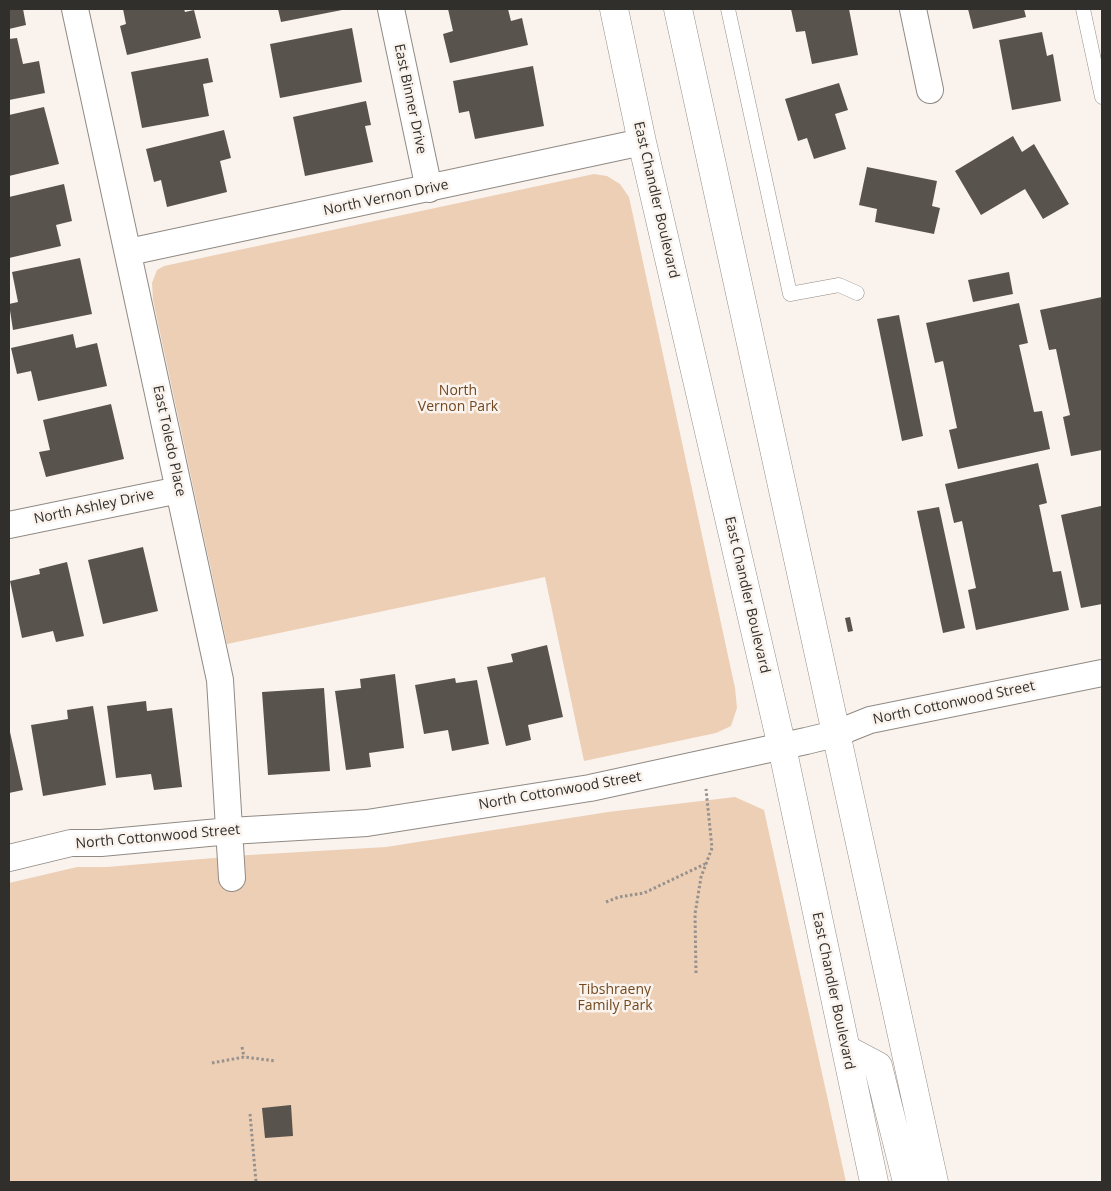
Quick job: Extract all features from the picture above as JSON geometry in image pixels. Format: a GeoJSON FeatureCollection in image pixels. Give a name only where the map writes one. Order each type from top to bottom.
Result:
{"type":"FeatureCollection","features":[{"type":"Feature","properties":{"kind":"main road","name":"East Chandler Boulevard"},"geometry":{"type":"LineString","coordinates":[[614,9],[642,142],[782,747],[874,1182]]}},
{"type":"Feature","properties":{"kind":"main road"},"geometry":{"type":"LineString","coordinates":[[678,9],[934,1182]]}},
{"type":"Feature","properties":{"kind":"main road"},"geometry":{"type":"LineString","coordinates":[[846,1049],[878,1066],[907,1182]]}},
{"type":"Feature","properties":{"kind":"street","name":"East Toledo Place"},"geometry":{"type":"LineString","coordinates":[[75,9],[220,680],[232,878]]}},
{"type":"Feature","properties":{"kind":"street","name":"East Binner Drive"},"geometry":{"type":"LineString","coordinates":[[391,9],[429,189]]}},
{"type":"Feature","properties":{"kind":"street"},"geometry":{"type":"LineString","coordinates":[[912,9],[930,90]]}},
{"type":"Feature","properties":{"kind":"street","name":"North Vernon Drive"},"geometry":{"type":"LineString","coordinates":[[129,252],[642,142]]}},
{"type":"Feature","properties":{"kind":"street","name":"North Ashley Drive"},"geometry":{"type":"LineString","coordinates":[[9,525],[179,490]]}},
{"type":"Feature","properties":{"kind":"street","name":"North Cottonwood Street"},"geometry":{"type":"LineString","coordinates":[[9,858],[71,843],[101,844],[230,831],[367,823],[590,788],[782,747],[835,734],[870,720],[1102,673]]}},
{"type":"Feature","properties":{"kind":"lane"},"geometry":{"type":"LineString","coordinates":[[728,9],[790,294],[839,285],[857,293]]}},
{"type":"Feature","properties":{"kind":"lane"},"geometry":{"type":"LineString","coordinates":[[1083,9],[1102,97]]}},
{"type":"Feature","properties":{"kind":"path"},"geometry":{"type":"LineString","coordinates":[[696,974],[695,914],[701,877],[712,848],[710,814],[702,764]]}},
{"type":"Feature","properties":{"kind":"path"},"geometry":{"type":"LineString","coordinates":[[606,902],[619,897],[644,893],[706,864]]}},
{"type":"Feature","properties":{"kind":"path"},"geometry":{"type":"LineString","coordinates":[[242,1047],[244,1058]]}},
{"type":"Feature","properties":{"kind":"path"},"geometry":{"type":"LineString","coordinates":[[212,1063],[244,1058],[276,1061]]}},
{"type":"Feature","properties":{"kind":"path"},"geometry":{"type":"LineString","coordinates":[[250,1114],[256,1182]]}},
{"type":"Feature","properties":{"kind":"green space","name":"North Vernon Park"},"geometry":{"type":"Polygon","coordinates":[[[594,174],[607,176],[620,184],[629,197],[735,688],[737,708],[731,726],[716,733],[584,761],[545,577],[227,644],[153,300],[152,283],[157,270],[164,266],[594,174]]]}},
{"type":"Feature","properties":{"kind":"green space","name":"Tibshraeny Family Park"},"geometry":{"type":"Polygon","coordinates":[[[735,797],[764,810],[846,1182],[9,1182],[9,883],[77,867],[107,867],[249,855],[386,847],[608,812],[735,797]]]}},
{"type":"Feature","properties":{"kind":"building"},"geometry":{"type":"Polygon","coordinates":[[[9,9],[23,9],[26,25],[9,29],[9,9]]]}},
{"type":"Feature","properties":{"kind":"building"},"geometry":{"type":"Polygon","coordinates":[[[123,9],[184,9],[185,12],[194,10],[201,38],[127,55],[120,26],[126,24],[123,9]]]}},
{"type":"Feature","properties":{"kind":"building"},"geometry":{"type":"Polygon","coordinates":[[[278,9],[342,9],[342,10],[281,22],[278,9]]]}},
{"type":"Feature","properties":{"kind":"building"},"geometry":{"type":"Polygon","coordinates":[[[448,9],[508,9],[511,21],[522,18],[528,45],[450,63],[443,34],[453,31],[448,9]]]}},
{"type":"Feature","properties":{"kind":"building"},"geometry":{"type":"Polygon","coordinates":[[[791,9],[849,9],[858,55],[812,64],[805,31],[796,32],[791,9]]]}},
{"type":"Feature","properties":{"kind":"building"},"geometry":{"type":"Polygon","coordinates":[[[968,9],[1024,9],[1026,17],[973,29],[968,9]]]}},
{"type":"Feature","properties":{"kind":"building"},"geometry":{"type":"Polygon","coordinates":[[[352,28],[362,82],[280,98],[270,44],[352,28]]]}},
{"type":"Feature","properties":{"kind":"building"},"geometry":{"type":"Polygon","coordinates":[[[1042,32],[1047,56],[1053,54],[1061,101],[1012,110],[999,40],[1042,32]]]}},
{"type":"Feature","properties":{"kind":"building"},"geometry":{"type":"Polygon","coordinates":[[[17,38],[23,64],[39,61],[45,93],[9,100],[9,39],[17,38]]]}},
{"type":"Feature","properties":{"kind":"building"},"geometry":{"type":"Polygon","coordinates":[[[208,58],[213,82],[203,84],[209,116],[142,128],[131,72],[208,58]]]}},
{"type":"Feature","properties":{"kind":"building"},"geometry":{"type":"Polygon","coordinates":[[[533,66],[544,126],[475,139],[469,111],[459,113],[453,81],[533,66]]]}},
{"type":"Feature","properties":{"kind":"building"},"geometry":{"type":"Polygon","coordinates":[[[839,83],[848,110],[835,114],[846,149],[814,159],[807,138],[798,141],[785,99],[839,83]]]}},
{"type":"Feature","properties":{"kind":"building"},"geometry":{"type":"Polygon","coordinates":[[[366,101],[371,125],[365,126],[373,162],[305,176],[293,117],[366,101]]]}},
{"type":"Feature","properties":{"kind":"building"},"geometry":{"type":"Polygon","coordinates":[[[44,107],[59,164],[9,176],[9,115],[44,107]]]}},
{"type":"Feature","properties":{"kind":"building"},"geometry":{"type":"Polygon","coordinates":[[[224,130],[231,158],[220,161],[227,192],[167,207],[161,180],[154,182],[146,149],[224,130]]]}},
{"type":"Feature","properties":{"kind":"building"},"geometry":{"type":"Polygon","coordinates":[[[1013,136],[1022,152],[1034,144],[1069,204],[1043,219],[1025,189],[981,215],[955,171],[1013,136]]]}},
{"type":"Feature","properties":{"kind":"building"},"geometry":{"type":"Polygon","coordinates":[[[867,167],[937,181],[932,206],[940,208],[934,234],[875,222],[877,209],[859,205],[867,167]]]}},
{"type":"Feature","properties":{"kind":"building"},"geometry":{"type":"Polygon","coordinates":[[[64,184],[72,221],[56,225],[61,246],[9,258],[9,197],[64,184]]]}},
{"type":"Feature","properties":{"kind":"building"},"geometry":{"type":"Polygon","coordinates":[[[80,258],[92,314],[13,330],[9,304],[18,302],[12,272],[80,258]]]}},
{"type":"Feature","properties":{"kind":"building"},"geometry":{"type":"Polygon","coordinates":[[[1009,272],[1013,294],[973,302],[968,280],[1009,272]]]}},
{"type":"Feature","properties":{"kind":"building"},"geometry":{"type":"Polygon","coordinates":[[[1102,297],[1102,450],[1071,456],[1063,417],[1070,415],[1056,349],[1049,350],[1040,310],[1102,297]]]}},
{"type":"Feature","properties":{"kind":"building"},"geometry":{"type":"Polygon","coordinates":[[[1019,303],[1028,343],[1019,345],[1034,412],[1042,411],[1050,449],[958,469],[949,430],[957,428],[943,361],[935,363],[926,323],[1019,303]]]}},
{"type":"Feature","properties":{"kind":"building"},"geometry":{"type":"Polygon","coordinates":[[[899,315],[923,436],[902,441],[877,319],[899,315]]]}},
{"type":"Feature","properties":{"kind":"building"},"geometry":{"type":"Polygon","coordinates":[[[73,334],[76,348],[97,343],[107,386],[38,401],[31,371],[17,374],[11,348],[73,334]]]}},
{"type":"Feature","properties":{"kind":"building"},"geometry":{"type":"Polygon","coordinates":[[[111,404],[124,459],[46,477],[39,452],[50,450],[43,420],[111,404]]]}},
{"type":"Feature","properties":{"kind":"building"},"geometry":{"type":"Polygon","coordinates":[[[1038,463],[1047,503],[1039,505],[1053,572],[1061,571],[1069,610],[976,630],[968,590],[976,588],[962,521],[954,523],[945,484],[1038,463]]]}},
{"type":"Feature","properties":{"kind":"building"},"geometry":{"type":"Polygon","coordinates":[[[1101,506],[1102,604],[1081,608],[1061,515],[1101,506]]]}},
{"type":"Feature","properties":{"kind":"building"},"geometry":{"type":"Polygon","coordinates":[[[939,507],[965,628],[943,633],[917,511],[939,507]]]}},
{"type":"Feature","properties":{"kind":"building"},"geometry":{"type":"Polygon","coordinates":[[[143,547],[158,611],[103,624],[88,560],[143,547]]]}},
{"type":"Feature","properties":{"kind":"building"},"geometry":{"type":"Polygon","coordinates":[[[67,562],[84,636],[56,642],[53,631],[22,638],[10,581],[40,574],[39,569],[67,562]]]}},
{"type":"Feature","properties":{"kind":"building"},"geometry":{"type":"Polygon","coordinates":[[[850,617],[853,631],[848,632],[845,618],[850,617]]]}},
{"type":"Feature","properties":{"kind":"building"},"geometry":{"type":"Polygon","coordinates":[[[547,645],[563,717],[528,725],[531,740],[506,746],[487,667],[513,662],[511,654],[547,645]]]}},
{"type":"Feature","properties":{"kind":"building"},"geometry":{"type":"Polygon","coordinates":[[[395,674],[404,748],[369,753],[371,767],[346,770],[335,691],[361,688],[360,679],[395,674]]]}},
{"type":"Feature","properties":{"kind":"building"},"geometry":{"type":"Polygon","coordinates":[[[455,678],[456,683],[477,680],[489,744],[452,751],[448,730],[424,734],[415,685],[455,678]]]}},
{"type":"Feature","properties":{"kind":"building"},"geometry":{"type":"Polygon","coordinates":[[[324,688],[330,771],[268,775],[262,692],[324,688]]]}},
{"type":"Feature","properties":{"kind":"building"},"geometry":{"type":"Polygon","coordinates":[[[146,701],[147,711],[172,708],[182,787],[154,790],[151,774],[116,778],[107,706],[146,701]]]}},
{"type":"Feature","properties":{"kind":"building"},"geometry":{"type":"Polygon","coordinates":[[[93,706],[106,785],[43,796],[31,725],[68,719],[67,710],[93,706]]]}},
{"type":"Feature","properties":{"kind":"building"},"geometry":{"type":"Polygon","coordinates":[[[9,733],[23,790],[9,793],[9,733]]]}},
{"type":"Feature","properties":{"kind":"building"},"geometry":{"type":"Polygon","coordinates":[[[291,1105],[293,1136],[265,1138],[262,1108],[291,1105]]]}}]}
